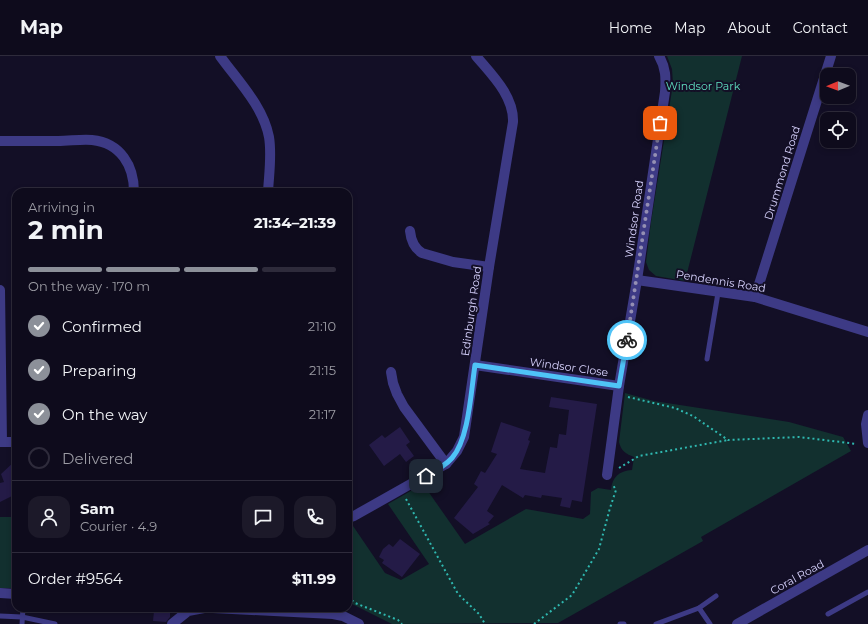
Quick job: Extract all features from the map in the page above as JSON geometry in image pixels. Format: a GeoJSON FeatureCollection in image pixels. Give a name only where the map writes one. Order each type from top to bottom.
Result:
{"type":"FeatureCollection","features":[{"type":"Feature","properties":{"kind":"street"},"geometry":{"type":"LineString","coordinates":[[220,56],[257,107],[266,126],[269,137],[271,158],[268,188]]}},
{"type":"Feature","properties":{"kind":"street","name":"Edinburgh Road"},"geometry":{"type":"LineString","coordinates":[[352,517],[446,464],[457,451],[464,437],[513,116],[508,98],[476,56]]}},
{"type":"Feature","properties":{"kind":"street","name":"Windsor Road"},"geometry":{"type":"LineString","coordinates":[[619,390],[666,83],[665,68],[659,56]]}},
{"type":"Feature","properties":{"kind":"street","name":"Drummond Road"},"geometry":{"type":"LineString","coordinates":[[755,297],[831,56]]}},
{"type":"Feature","properties":{"kind":"street"},"geometry":{"type":"LineString","coordinates":[[0,141],[92,140],[107,144],[120,153],[129,165],[134,180],[134,188]]}},
{"type":"Feature","properties":{"kind":"street"},"geometry":{"type":"LineString","coordinates":[[410,231],[412,243],[418,251],[422,253],[453,262],[489,267]]}},
{"type":"Feature","properties":{"kind":"street","name":"Pendennis Road"},"geometry":{"type":"LineString","coordinates":[[637,280],[755,297],[868,332]]}},
{"type":"Feature","properties":{"kind":"street"},"geometry":{"type":"LineString","coordinates":[[0,290],[1,442],[12,442]]}},
{"type":"Feature","properties":{"kind":"street","name":"Windsor Close"},"geometry":{"type":"LineString","coordinates":[[475,365],[619,390]]}},
{"type":"Feature","properties":{"kind":"street"},"geometry":{"type":"LineString","coordinates":[[391,372],[392,383],[404,407],[446,464]]}},
{"type":"Feature","properties":{"kind":"street"},"geometry":{"type":"LineString","coordinates":[[607,475],[619,390]]}},
{"type":"Feature","properties":{"kind":"street"},"geometry":{"type":"LineString","coordinates":[[868,415],[866,424],[868,442]]}},
{"type":"Feature","properties":{"kind":"street","name":"Coral Road"},"geometry":{"type":"LineString","coordinates":[[737,624],[868,550]]}},
{"type":"Feature","properties":{"kind":"street"},"geometry":{"type":"LineString","coordinates":[[0,593],[12,594]]}},
{"type":"Feature","properties":{"kind":"street"},"geometry":{"type":"LineString","coordinates":[[172,624],[184,612]]}},
{"type":"Feature","properties":{"kind":"street"},"geometry":{"type":"LineString","coordinates":[[293,612],[333,614],[347,618],[359,624]]}},
{"type":"Feature","properties":{"kind":"lane"},"geometry":{"type":"LineString","coordinates":[[708,359],[718,292]]}},
{"type":"Feature","properties":{"kind":"lane"},"geometry":{"type":"LineString","coordinates":[[828,614],[868,592]]}},
{"type":"Feature","properties":{"kind":"lane"},"geometry":{"type":"LineString","coordinates":[[656,624],[699,608],[716,596]]}},
{"type":"Feature","properties":{"kind":"lane"},"geometry":{"type":"LineString","coordinates":[[699,608],[710,624]]}},
{"type":"Feature","properties":{"kind":"lane"},"geometry":{"type":"LineString","coordinates":[[22,624],[23,612]]}},
{"type":"Feature","properties":{"kind":"lane"},"geometry":{"type":"LineString","coordinates":[[0,616],[22,617],[55,624]]}},
{"type":"Feature","properties":{"kind":"path"},"geometry":{"type":"LineString","coordinates":[[619,390],[675,408],[693,416],[728,440]]}},
{"type":"Feature","properties":{"kind":"path"},"geometry":{"type":"LineString","coordinates":[[534,624],[572,595],[599,549],[616,490],[607,475],[639,456],[728,440],[799,437],[856,444],[868,442]]}},
{"type":"Feature","properties":{"kind":"path"},"geometry":{"type":"LineString","coordinates":[[402,489],[458,594],[479,614],[485,624]]}},
{"type":"Feature","properties":{"kind":"path"},"geometry":{"type":"LineString","coordinates":[[352,600],[398,620],[402,624]]}},
{"type":"Feature","properties":{"kind":"green space","name":"Windsor Park"},"geometry":{"type":"Polygon","coordinates":[[[667,56],[742,56],[685,281],[656,276],[649,270],[646,262],[673,84],[672,69],[667,56]]]}},
{"type":"Feature","properties":{"kind":"green space"},"geometry":{"type":"Polygon","coordinates":[[[625,393],[654,401],[789,422],[843,437],[851,451],[701,537],[703,541],[558,623],[392,624],[352,604],[352,524],[385,573],[401,580],[429,564],[388,504],[423,484],[465,544],[526,509],[583,519],[590,514],[591,492],[598,488],[611,490],[615,478],[620,473],[632,470],[634,457],[624,452],[619,442],[625,393]]]}},
{"type":"Feature","properties":{"kind":"green space"},"geometry":{"type":"Polygon","coordinates":[[[0,517],[12,517],[12,588],[0,588],[0,517]]]}},
{"type":"Feature","properties":{"kind":"building"},"geometry":{"type":"Polygon","coordinates":[[[551,397],[597,404],[582,502],[572,500],[570,508],[560,506],[562,498],[542,495],[541,498],[525,495],[523,498],[502,485],[487,511],[494,516],[488,523],[490,524],[473,534],[454,518],[478,487],[474,484],[481,471],[485,473],[497,454],[491,452],[501,422],[531,432],[528,440],[530,441],[520,469],[545,473],[550,447],[557,448],[559,434],[566,435],[569,410],[549,407],[551,397]]]}},
{"type":"Feature","properties":{"kind":"building"},"geometry":{"type":"Polygon","coordinates":[[[400,427],[410,442],[406,445],[414,456],[406,462],[400,454],[384,466],[369,445],[382,435],[385,438],[400,427]]]}},
{"type":"Feature","properties":{"kind":"building"},"geometry":{"type":"Polygon","coordinates":[[[12,464],[12,496],[0,502],[0,483],[4,482],[1,474],[12,464]]]}},
{"type":"Feature","properties":{"kind":"building"},"geometry":{"type":"Polygon","coordinates":[[[400,539],[420,554],[402,577],[382,563],[384,560],[379,557],[383,549],[389,544],[393,547],[400,539]]]}},
{"type":"Feature","properties":{"kind":"building"},"geometry":{"type":"Polygon","coordinates":[[[154,612],[170,612],[170,617],[166,622],[153,621],[154,612]]]}},
{"type":"Feature","properties":{"kind":"way so far"},"geometry":{"type":"LineString","coordinates":[[627,340],[660,123]]}},
{"type":"Feature","properties":{"kind":"route"},"geometry":{"type":"LineString","coordinates":[[426,476],[446,464],[461,445],[464,437],[475,365],[619,386],[627,340]]}}]}
